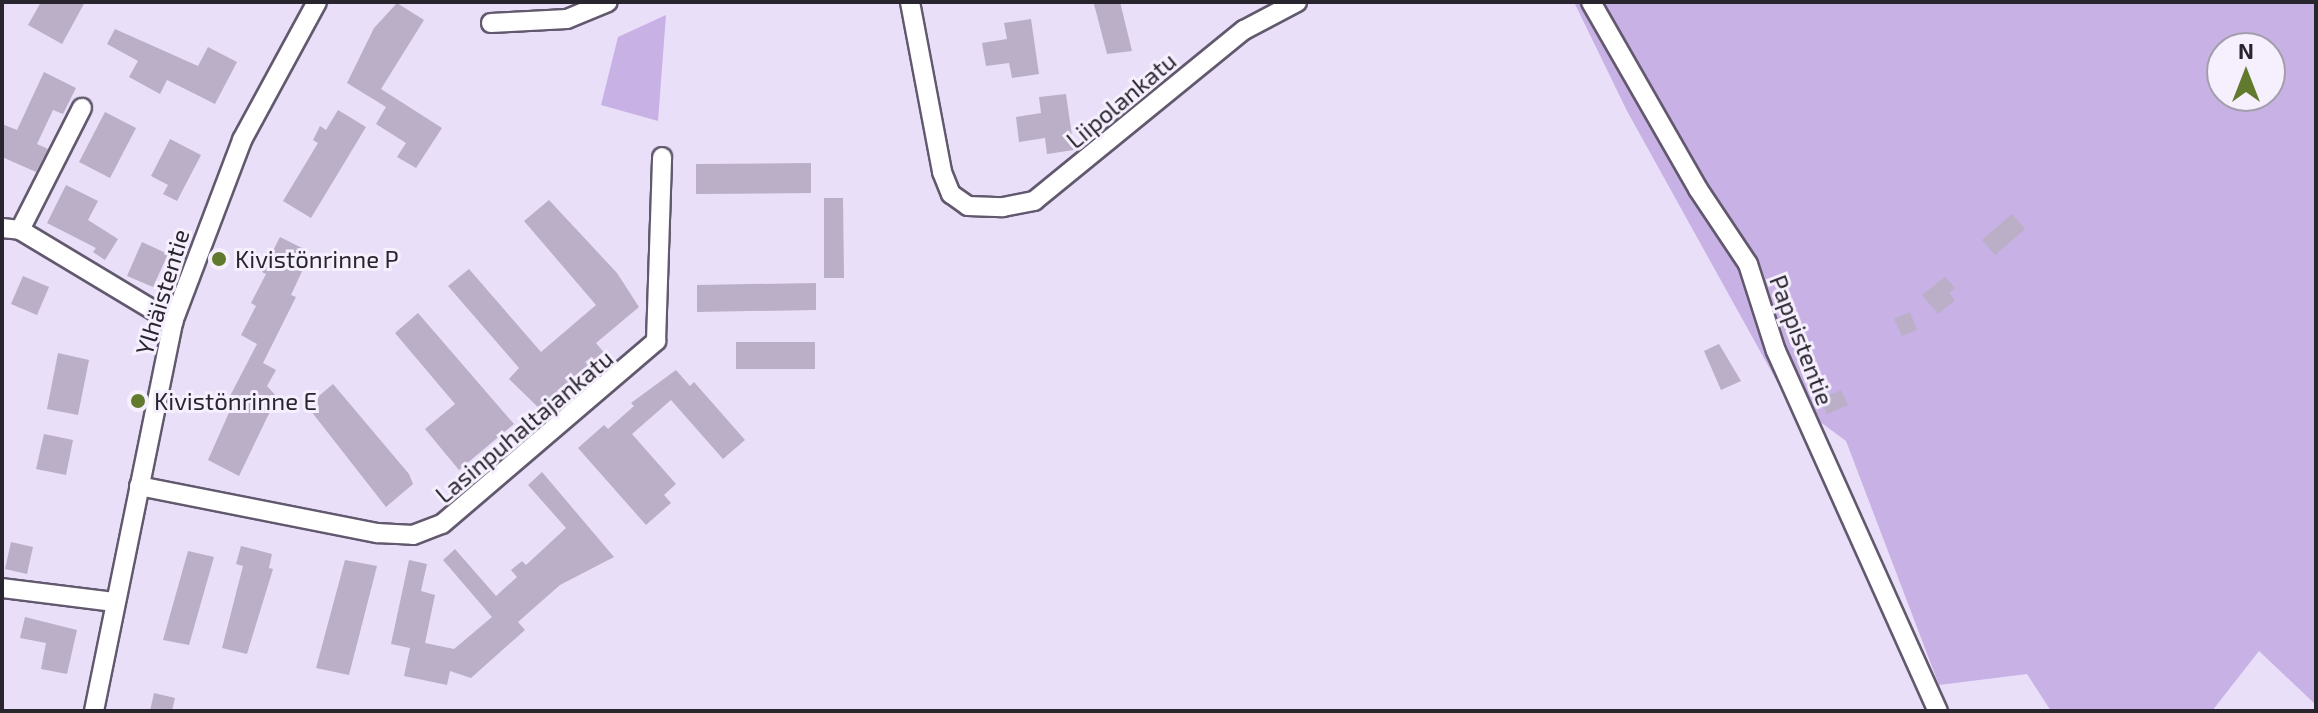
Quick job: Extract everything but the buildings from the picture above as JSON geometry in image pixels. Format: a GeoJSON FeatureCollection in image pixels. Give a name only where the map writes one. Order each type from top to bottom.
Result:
{"type":"FeatureCollection","features":[{"type":"Feature","properties":{"kind":"street"},"geometry":{"type":"LineString","coordinates":[[491,23],[567,19],[608,2]]}},
{"type":"Feature","properties":{"kind":"street","name":"Liipolankatu"},"geometry":{"type":"LineString","coordinates":[[910,2],[942,172],[951,194],[968,206],[1003,207],[1034,201],[1244,30],[1297,2]]}},
{"type":"Feature","properties":{"kind":"street","name":"Pappistentie"},"geometry":{"type":"LineString","coordinates":[[1591,2],[1698,189],[1748,264],[1776,351],[1938,711]]}},
{"type":"Feature","properties":{"kind":"street","name":"Ylhäistentie"},"geometry":{"type":"LineString","coordinates":[[94,711],[173,322],[242,140],[308,5]]}},
{"type":"Feature","properties":{"kind":"street"},"geometry":{"type":"LineString","coordinates":[[82,108],[11,229],[173,322]]}},
{"type":"Feature","properties":{"kind":"street","name":"Lasinpuhaltajankatu"},"geometry":{"type":"LineString","coordinates":[[139,486],[392,535],[423,533],[451,519],[656,341],[662,157]]}},
{"type":"Feature","properties":{"kind":"street"},"geometry":{"type":"LineString","coordinates":[[2,588],[115,602]]}},
{"type":"Feature","properties":{"kind":"shaded area"},"geometry":{"type":"Polygon","coordinates":[[[1574,2],[2316,2],[2316,705],[2259,651],[2212,711],[2051,711],[2027,674],[1939,685],[1846,441],[1785,396],[1627,111],[1574,2]]]}},
{"type":"Feature","properties":{"kind":"shaded area"},"geometry":{"type":"Polygon","coordinates":[[[666,15],[658,121],[601,105],[618,37],[666,15]]]}},
{"type":"Feature","properties":{"kind":"place","name":"Kivistönrinne P"},"geometry":{"type":"Point","coordinates":[219,259]}},
{"type":"Feature","properties":{"kind":"place","name":"Kivistönrinne E"},"geometry":{"type":"Point","coordinates":[138,401]}}]}
